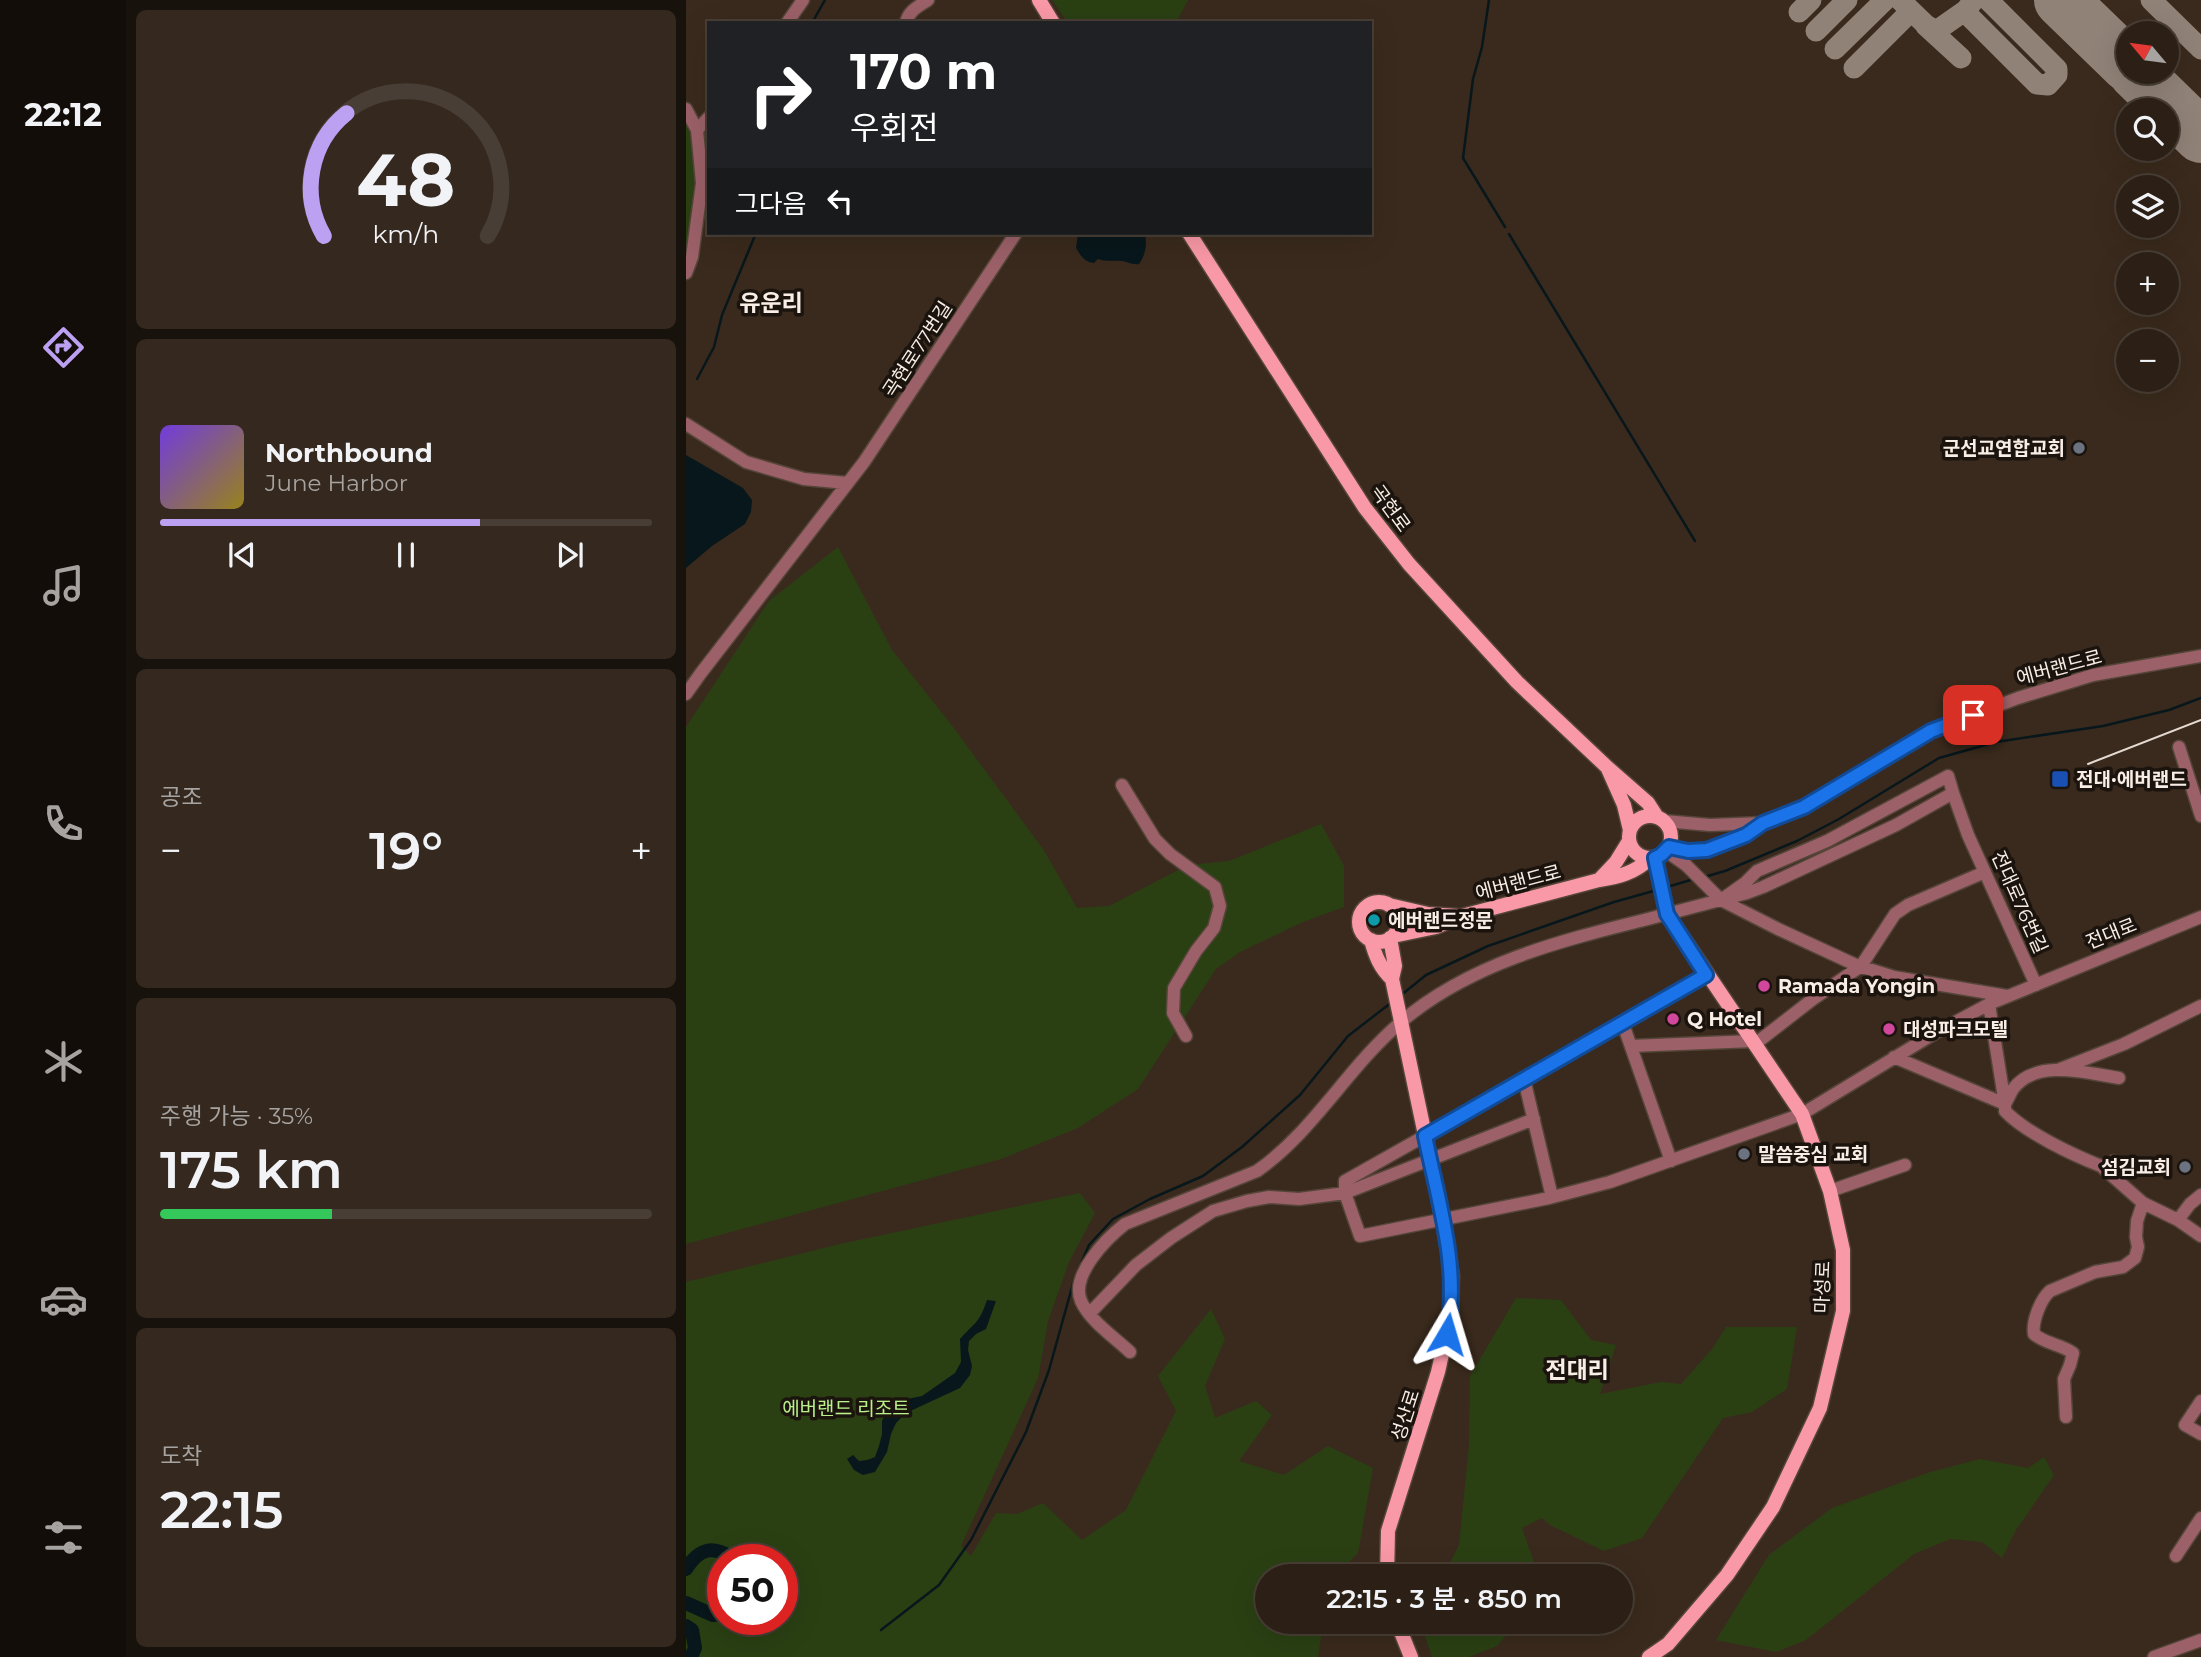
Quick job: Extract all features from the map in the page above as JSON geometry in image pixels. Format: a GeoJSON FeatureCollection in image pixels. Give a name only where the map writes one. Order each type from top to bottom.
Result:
{"type":"FeatureCollection","features":[{"type":"Feature","properties":{"kind":"main road"},"geometry":{"type":"LineString","coordinates":[[1040,0],[1052,21]]}},
{"type":"Feature","properties":{"kind":"main road","name":"곡현로"},"geometry":{"type":"LineString","coordinates":[[1190,235],[1365,508],[1409,564],[1517,682],[1648,803],[1660,819]]}},
{"type":"Feature","properties":{"kind":"main road"},"geometry":{"type":"LineString","coordinates":[[1599,880],[1616,862],[1630,835],[1638,820],[1650,816],[1660,819],[1671,833],[1659,858],[1643,858],[1634,851],[1630,835],[1624,805],[1608,768]]}},
{"type":"Feature","properties":{"kind":"main road","name":"에버랜드로"},"geometry":{"type":"LineString","coordinates":[[1392,937],[1436,927],[1462,916],[1617,877],[1659,858]]}},
{"type":"Feature","properties":{"kind":"main road","name":"마성로"},"geometry":{"type":"LineString","coordinates":[[1649,1657],[1668,1644],[1735,1563],[1773,1507],[1820,1408],[1843,1311],[1843,1250],[1830,1191],[1802,1114],[1706,975],[1666,911],[1659,858]]}},
{"type":"Feature","properties":{"kind":"main road"},"geometry":{"type":"LineString","coordinates":[[1389,905],[1398,916],[1397,930],[1392,937],[1381,942],[1371,940],[1361,931],[1360,916],[1365,908],[1377,902],[1428,914],[1462,916]]}},
{"type":"Feature","properties":{"kind":"main road"},"geometry":{"type":"LineString","coordinates":[[1371,940],[1383,971],[1392,979],[1395,966],[1392,937]]}},
{"type":"Feature","properties":{"kind":"main road","name":"성산로"},"geometry":{"type":"LineString","coordinates":[[1387,1564],[1388,1531],[1438,1372],[1451,1314],[1451,1276],[1443,1220],[1392,979]]}},
{"type":"Feature","properties":{"kind":"main road"},"geometry":{"type":"LineString","coordinates":[[1402,1634],[1411,1657]]}},
{"type":"Feature","properties":{"kind":"street"},"geometry":{"type":"LineString","coordinates":[[788,21],[803,0]]}},
{"type":"Feature","properties":{"kind":"street"},"geometry":{"type":"LineString","coordinates":[[907,21],[908,16],[928,0]]}},
{"type":"Feature","properties":{"kind":"street"},"geometry":{"type":"LineString","coordinates":[[686,109],[697,130],[702,183],[692,257],[686,273]]}},
{"type":"Feature","properties":{"kind":"street"},"geometry":{"type":"LineString","coordinates":[[697,130],[707,119]]}},
{"type":"Feature","properties":{"kind":"street","name":"곡현로77번길"},"geometry":{"type":"LineString","coordinates":[[686,694],[892,423],[1015,235]]}},
{"type":"Feature","properties":{"kind":"street"},"geometry":{"type":"LineString","coordinates":[[686,424],[746,462],[804,479],[847,483]]}},
{"type":"Feature","properties":{"kind":"street","name":"에버랜드로"},"geometry":{"type":"LineString","coordinates":[[1659,858],[1688,851],[1707,850],[1746,835],[1763,823],[1804,807],[1903,746],[1961,719],[2093,675],[2201,656]]}},
{"type":"Feature","properties":{"kind":"street"},"geometry":{"type":"LineString","coordinates":[[2179,747],[2200,816]]}},
{"type":"Feature","properties":{"kind":"street"},"geometry":{"type":"LineString","coordinates":[[1122,785],[1155,839],[1170,854],[1215,887],[1220,906],[1214,928],[1196,951],[1174,988],[1173,1013],[1186,1036]]}},
{"type":"Feature","properties":{"kind":"street","name":"전대로76번길"},"geometry":{"type":"LineString","coordinates":[[1717,895],[1755,890],[1775,882],[1896,825],[1953,793],[1968,835],[2036,985]]}},
{"type":"Feature","properties":{"kind":"street"},"geometry":{"type":"LineString","coordinates":[[1660,819],[1710,825],[1763,823]]}},
{"type":"Feature","properties":{"kind":"street"},"geometry":{"type":"LineString","coordinates":[[1659,858],[1686,865],[1717,895],[1779,929],[1861,966],[1894,977],[2007,996]]}},
{"type":"Feature","properties":{"kind":"street"},"geometry":{"type":"LineString","coordinates":[[1631,1046],[1754,1042],[1861,966],[1895,914],[1908,905],[1985,872]]}},
{"type":"Feature","properties":{"kind":"street"},"geometry":{"type":"LineString","coordinates":[[1130,1352],[1089,1314],[1079,1294],[1086,1268],[1111,1235],[1125,1224],[1257,1171],[1287,1147],[1399,1019],[1447,989],[1538,948],[1717,895]]}},
{"type":"Feature","properties":{"kind":"street","name":"전대로"},"geometry":{"type":"LineString","coordinates":[[1345,1193],[1360,1237],[1552,1197],[1610,1182],[1802,1114],[1894,1057],[1989,1004],[2201,917]]}},
{"type":"Feature","properties":{"kind":"street"},"geometry":{"type":"LineString","coordinates":[[1345,1193],[1345,1181],[1706,975]]}},
{"type":"Feature","properties":{"kind":"street"},"geometry":{"type":"LineString","coordinates":[[1989,1004],[2005,1111],[2020,1124],[2101,1166],[2143,1203],[2178,1220],[2201,1236]]}},
{"type":"Feature","properties":{"kind":"street"},"geometry":{"type":"LineString","coordinates":[[2005,1104],[2014,1087],[2030,1076],[2056,1070],[2124,1044],[2201,1006]]}},
{"type":"Feature","properties":{"kind":"street"},"geometry":{"type":"LineString","coordinates":[[1623,1024],[1671,1161]]}},
{"type":"Feature","properties":{"kind":"street"},"geometry":{"type":"LineString","coordinates":[[1894,1057],[2005,1104]]}},
{"type":"Feature","properties":{"kind":"street"},"geometry":{"type":"LineString","coordinates":[[2056,1070],[2119,1077]]}},
{"type":"Feature","properties":{"kind":"street"},"geometry":{"type":"LineString","coordinates":[[1524,1079],[1552,1197]]}},
{"type":"Feature","properties":{"kind":"street"},"geometry":{"type":"LineString","coordinates":[[1089,1314],[1136,1265],[1213,1211],[1269,1197],[1299,1199],[1345,1193],[1534,1119]]}},
{"type":"Feature","properties":{"kind":"street"},"geometry":{"type":"LineString","coordinates":[[2101,1166],[2114,1161]]}},
{"type":"Feature","properties":{"kind":"street"},"geometry":{"type":"LineString","coordinates":[[1830,1191],[1905,1165]]}},
{"type":"Feature","properties":{"kind":"street"},"geometry":{"type":"LineString","coordinates":[[1245,1176],[1247,1201]]}},
{"type":"Feature","properties":{"kind":"street"},"geometry":{"type":"LineString","coordinates":[[2178,1220],[2201,1195]]}},
{"type":"Feature","properties":{"kind":"street"},"geometry":{"type":"LineString","coordinates":[[2066,1417],[2064,1379],[2073,1353],[2041,1340],[2034,1334],[2033,1327],[2050,1291],[2095,1272],[2123,1267],[2135,1258],[2138,1247],[2137,1221],[2143,1203]]}},
{"type":"Feature","properties":{"kind":"street"},"geometry":{"type":"LineString","coordinates":[[2201,1401],[2185,1425],[2201,1434]]}},
{"type":"Feature","properties":{"kind":"street"},"geometry":{"type":"LineString","coordinates":[[2176,1556],[2201,1518]]}},
{"type":"Feature","properties":{"kind":"street"},"geometry":{"type":"LineString","coordinates":[[2154,1657],[2201,1640]]}},
{"type":"Feature","properties":{"kind":"green space"},"geometry":{"type":"Polygon","coordinates":[[[1052,0],[1188,0],[1177,21],[1067,21],[1052,0]]]}},
{"type":"Feature","properties":{"kind":"green space"},"geometry":{"type":"Polygon","coordinates":[[[686,119],[692,133],[696,167],[686,254],[686,119]]]}},
{"type":"Feature","properties":{"kind":"green space"},"geometry":{"type":"Polygon","coordinates":[[[838,547],[892,650],[1043,849],[1077,908],[1109,906],[1188,865],[1229,861],[1321,824],[1344,866],[1344,907],[1303,922],[1240,952],[1216,969],[1138,1089],[1078,1128],[1001,1159],[686,1244],[686,727],[769,601],[838,547]]]}},
{"type":"Feature","properties":{"kind":"green space","name":"에버랜드 리조트"},"geometry":{"type":"Polygon","coordinates":[[[1080,1193],[1095,1213],[1069,1262],[1048,1321],[1038,1378],[961,1546],[971,1556],[996,1513],[1017,1514],[1043,1503],[1082,1540],[1126,1510],[1176,1411],[1158,1376],[1211,1309],[1225,1339],[1205,1386],[1215,1418],[1256,1401],[1272,1415],[1239,1461],[1284,1475],[1328,1446],[1373,1468],[1358,1553],[1347,1564],[1255,1564],[1255,1634],[1322,1634],[1318,1657],[686,1657],[686,1282],[840,1244],[1080,1193]]]}},
{"type":"Feature","properties":{"kind":"green space"},"geometry":{"type":"Polygon","coordinates":[[[1516,1298],[1561,1300],[1591,1340],[1616,1345],[1600,1394],[1661,1382],[1681,1384],[1712,1349],[1726,1327],[1797,1327],[1787,1389],[1752,1412],[1723,1418],[1642,1538],[1604,1551],[1550,1525],[1542,1518],[1522,1528],[1535,1564],[1450,1564],[1459,1545],[1469,1446],[1470,1376],[1516,1298]]]}},
{"type":"Feature","properties":{"kind":"green space"},"geometry":{"type":"Polygon","coordinates":[[[2044,1457],[2054,1475],[2016,1530],[2002,1558],[1982,1542],[1950,1539],[1914,1554],[1806,1640],[1776,1652],[1716,1640],[1769,1555],[1832,1508],[1927,1473],[1980,1459],[2028,1468],[2044,1457]]]}},
{"type":"Feature","properties":{"kind":"green space"},"geometry":{"type":"Polygon","coordinates":[[[1424,1634],[1508,1634],[1497,1646],[1469,1657],[1432,1657],[1424,1634]]]}},
{"type":"Feature","properties":{"kind":"shaded area"},"geometry":{"type":"Polygon","coordinates":[[[1078,235],[1145,235],[1145,253],[1139,264],[1098,259],[1094,263],[1083,258],[1076,248],[1078,235]]]}},
{"type":"Feature","properties":{"kind":"shaded area"},"geometry":{"type":"Polygon","coordinates":[[[686,455],[743,488],[752,500],[751,512],[745,524],[686,568],[686,455]]]}},
{"type":"Feature","properties":{"kind":"shaded area"},"geometry":{"type":"Polygon","coordinates":[[[987,1300],[996,1301],[986,1329],[969,1341],[972,1366],[970,1375],[960,1388],[906,1413],[896,1423],[887,1452],[875,1472],[863,1475],[854,1470],[847,1459],[853,1455],[859,1461],[875,1457],[882,1434],[882,1421],[893,1402],[922,1396],[955,1373],[961,1362],[960,1339],[979,1318],[987,1300]]]}},
{"type":"Feature","properties":{"kind":"waterway"},"geometry":{"type":"LineString","coordinates":[[813,21],[825,0]]}},
{"type":"Feature","properties":{"kind":"waterway"},"geometry":{"type":"LineString","coordinates":[[1489,0],[1482,47],[1473,79],[1463,158],[1505,227]]}},
{"type":"Feature","properties":{"kind":"waterway"},"geometry":{"type":"LineString","coordinates":[[1509,234],[1695,541]]}},
{"type":"Feature","properties":{"kind":"waterway"},"geometry":{"type":"LineString","coordinates":[[697,379],[714,347],[722,315],[755,235]]}},
{"type":"Feature","properties":{"kind":"waterway"},"geometry":{"type":"LineString","coordinates":[[1704,877],[1797,841],[1839,819],[1939,758],[1996,742],[2103,726],[2169,710],[2201,698]]}},
{"type":"Feature","properties":{"kind":"waterway"},"geometry":{"type":"LineString","coordinates":[[1667,887],[1694,879]]}},
{"type":"Feature","properties":{"kind":"waterway"},"geometry":{"type":"LineString","coordinates":[[1400,996],[1426,975],[1488,946],[1614,902],[1657,890]]}},
{"type":"Feature","properties":{"kind":"waterway"},"geometry":{"type":"LineString","coordinates":[[881,1630],[939,1585],[971,1540],[1026,1432],[1049,1370],[1074,1280],[1089,1245],[1113,1219],[1203,1176],[1242,1147],[1300,1095],[1348,1036],[1392,1002]]}},
{"type":"Feature","properties":{"kind":"waterway"},"geometry":{"type":"LineString","coordinates":[[686,1569],[697,1556],[707,1550]]}},
{"type":"Feature","properties":{"kind":"waterway"},"geometry":{"type":"LineString","coordinates":[[686,1603],[707,1612]]}},
{"type":"Feature","properties":{"kind":"waterway"},"geometry":{"type":"LineString","coordinates":[[686,1626],[692,1630],[695,1648],[691,1657]]}},
{"type":"Feature","properties":{"kind":"taxiway"},"geometry":{"type":"LineString","coordinates":[[1799,12],[1811,0]]}},
{"type":"Feature","properties":{"kind":"taxiway"},"geometry":{"type":"LineString","coordinates":[[1816,31],[1847,0]]}},
{"type":"Feature","properties":{"kind":"taxiway"},"geometry":{"type":"LineString","coordinates":[[1835,49],[1885,0]]}},
{"type":"Feature","properties":{"kind":"taxiway"},"geometry":{"type":"LineString","coordinates":[[1900,0],[1936,31],[1966,10],[1974,0]]}},
{"type":"Feature","properties":{"kind":"taxiway"},"geometry":{"type":"LineString","coordinates":[[1968,9],[1969,16],[2037,84],[2048,85],[2057,75],[2057,69],[1988,0]]}},
{"type":"Feature","properties":{"kind":"taxiway"},"geometry":{"type":"LineString","coordinates":[[2151,0],[2201,49]]}},
{"type":"Feature","properties":{"kind":"taxiway"},"geometry":{"type":"LineString","coordinates":[[1854,68],[1911,11]]}},
{"type":"Feature","properties":{"kind":"taxiway"},"geometry":{"type":"LineString","coordinates":[[1925,25],[1961,58]]}},
{"type":"Feature","properties":{"kind":"runway"},"geometry":{"type":"LineString","coordinates":[[2061,0],[2116,53]]}},
{"type":"Feature","properties":{"kind":"runway"},"geometry":{"type":"LineString","coordinates":[[2147,84],[2201,136]]}},
{"type":"Feature","properties":{"kind":"tram line"},"geometry":{"type":"LineString","coordinates":[[2088,764],[2201,720]]}},
{"type":"Feature","properties":{"kind":"place","name":"군선교연합교회"},"geometry":{"type":"Point","coordinates":[2079,448]}},
{"type":"Feature","properties":{"kind":"place","name":"전대·에버랜드"},"geometry":{"type":"Point","coordinates":[2060,779]}},
{"type":"Feature","properties":{"kind":"place","name":"에버랜드정문"},"geometry":{"type":"Point","coordinates":[1374,920]}},
{"type":"Feature","properties":{"kind":"place","name":"Ramada Yongin"},"geometry":{"type":"Point","coordinates":[1764,986]}},
{"type":"Feature","properties":{"kind":"place","name":"Q Hotel"},"geometry":{"type":"Point","coordinates":[1673,1019]}},
{"type":"Feature","properties":{"kind":"place","name":"대성파크모텔"},"geometry":{"type":"Point","coordinates":[1889,1029]}},
{"type":"Feature","properties":{"kind":"place","name":"말씀중심 교회"},"geometry":{"type":"Point","coordinates":[1744,1154]}},
{"type":"Feature","properties":{"kind":"place","name":"섬김교회"},"geometry":{"type":"Point","coordinates":[2185,1167]}},
{"type":"Feature","properties":{"kind":"district","name":"유운리"},"geometry":{"type":"Point","coordinates":[771,303]}},
{"type":"Feature","properties":{"kind":"district","name":"전대리"},"geometry":{"type":"Point","coordinates":[1577,1370]}},
{"type":"Feature","properties":{"kind":"route"},"geometry":{"type":"LineString","coordinates":[[1447,1334],[1451,1314],[1451,1276],[1443,1220],[1425,1136],[1706,975],[1667,914],[1655,858],[1669,847],[1688,851],[1707,850],[1746,835],[1763,823],[1804,807],[1931,731],[1973,715]]}}]}
